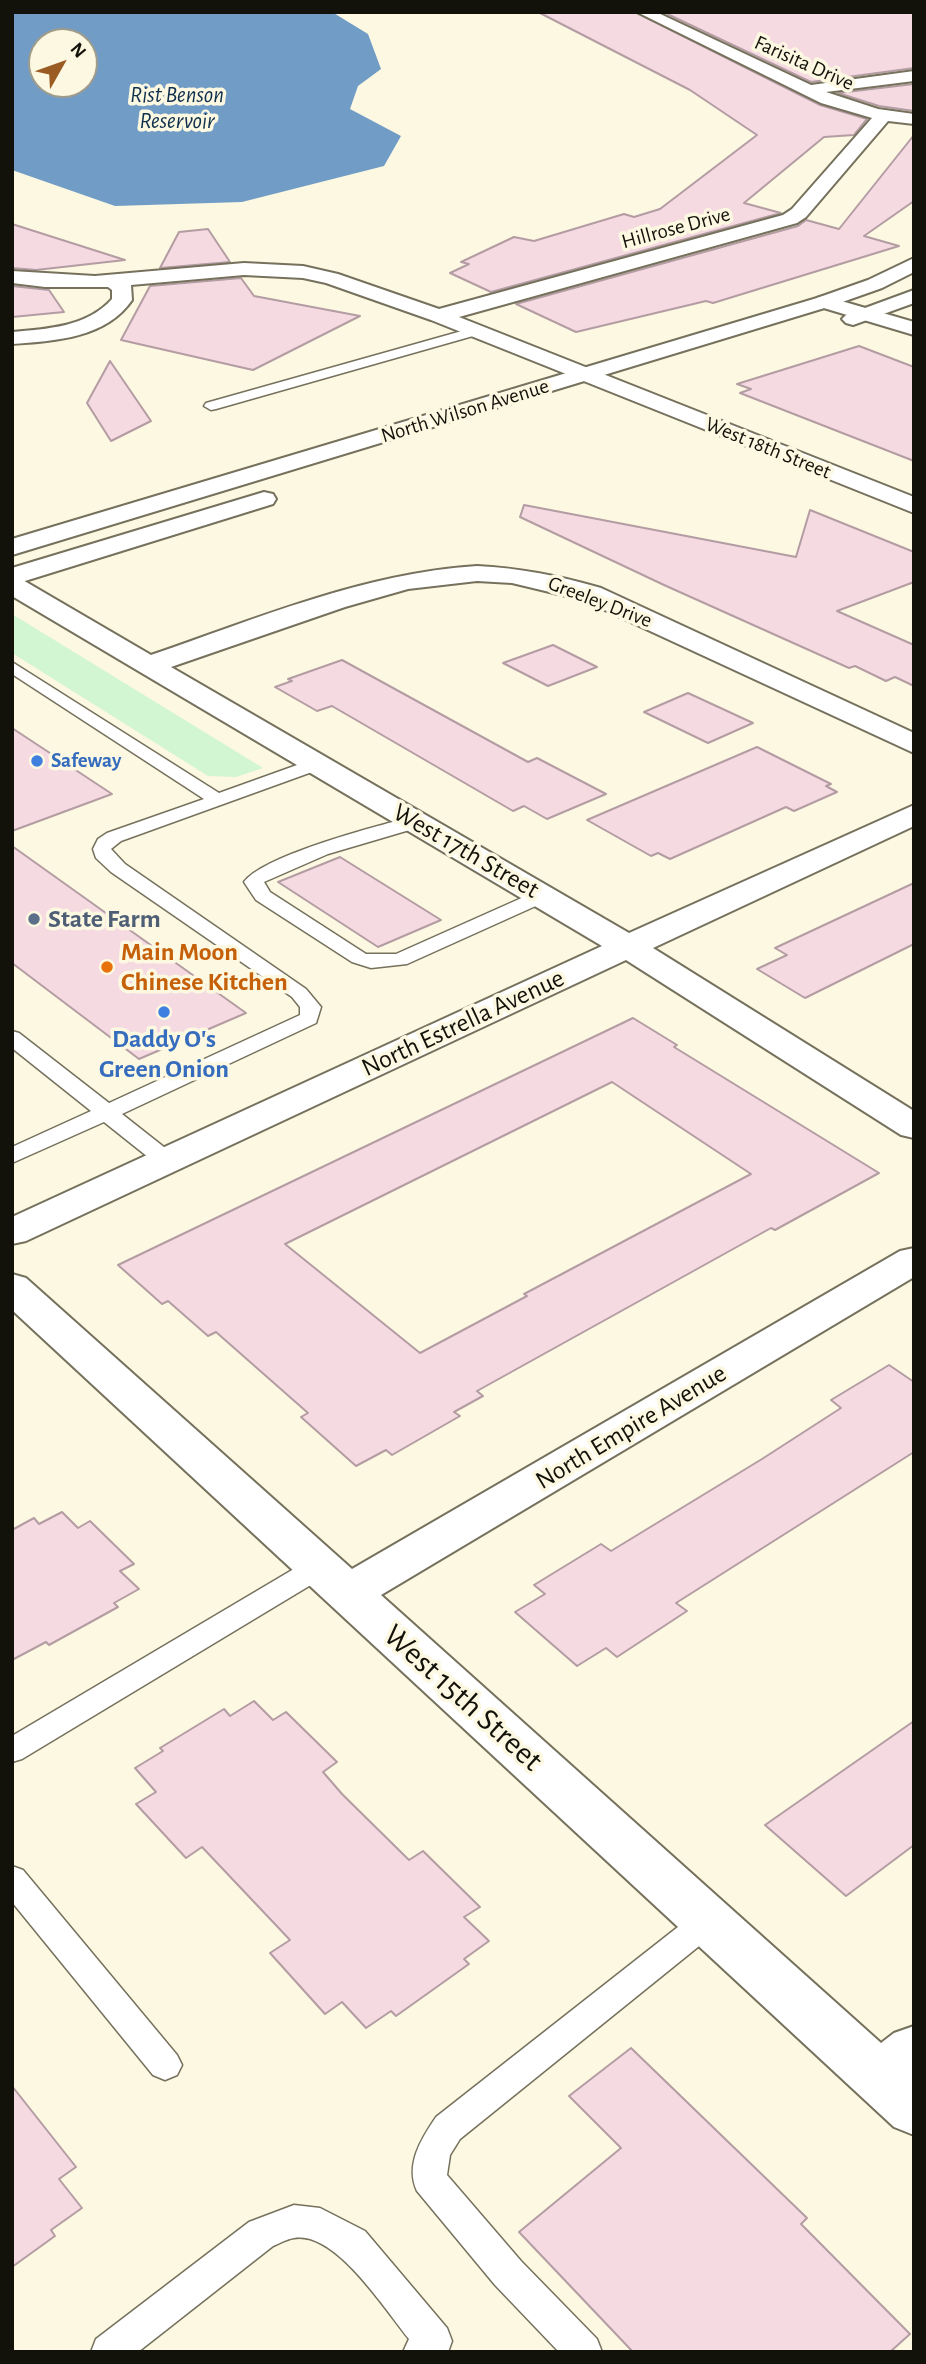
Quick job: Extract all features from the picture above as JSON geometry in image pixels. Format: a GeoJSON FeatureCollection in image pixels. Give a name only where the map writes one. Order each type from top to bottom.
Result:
{"type":"FeatureCollection","features":[{"type":"Feature","properties":{"kind":"street","name":"Farisita Drive"},"geometry":{"type":"LineString","coordinates":[[644,12],[843,105],[883,116],[914,119]]}},
{"type":"Feature","properties":{"kind":"street"},"geometry":{"type":"LineString","coordinates":[[808,90],[914,76]]}},
{"type":"Feature","properties":{"kind":"street","name":"Hillrose Drive"},"geometry":{"type":"LineString","coordinates":[[438,316],[790,219],[799,213],[883,116]]}},
{"type":"Feature","properties":{"kind":"street","name":"North Wilson Avenue"},"geometry":{"type":"LineString","coordinates":[[12,547],[824,302],[875,284],[914,264]]}},
{"type":"Feature","properties":{"kind":"street"},"geometry":{"type":"LineString","coordinates":[[12,277],[71,283],[244,269],[303,272],[331,278],[438,316],[584,375]]}},
{"type":"Feature","properties":{"kind":"street"},"geometry":{"type":"LineString","coordinates":[[12,338],[75,328],[107,315],[122,300],[122,287],[112,281]]}},
{"type":"Feature","properties":{"kind":"street"},"geometry":{"type":"LineString","coordinates":[[828,326],[914,296]]}},
{"type":"Feature","properties":{"kind":"street"},"geometry":{"type":"LineString","coordinates":[[824,302],[914,329]]}},
{"type":"Feature","properties":{"kind":"street","name":"West 18th Street"},"geometry":{"type":"LineString","coordinates":[[584,375],[914,506]]}},
{"type":"Feature","properties":{"kind":"street","name":"North Wilson Avenue"},"geometry":{"type":"LineString","coordinates":[[587,401],[662,378]]}},
{"type":"Feature","properties":{"kind":"street"},"geometry":{"type":"LineString","coordinates":[[12,577],[290,491]]}},
{"type":"Feature","properties":{"kind":"street","name":"Greeley Drive"},"geometry":{"type":"LineString","coordinates":[[149,665],[380,586],[458,573],[509,575],[549,581],[592,594],[914,744]]}},
{"type":"Feature","properties":{"kind":"street","name":"West 17th Street"},"geometry":{"type":"LineString","coordinates":[[12,585],[627,946],[914,1127]]}},
{"type":"Feature","properties":{"kind":"street","name":"North Estrella Avenue"},"geometry":{"type":"LineString","coordinates":[[12,1232],[914,814]]}},
{"type":"Feature","properties":{"kind":"street","name":"North Empire Avenue"},"geometry":{"type":"LineString","coordinates":[[334,1580],[914,1260]]}},
{"type":"Feature","properties":{"kind":"street","name":"West 15th Street"},"geometry":{"type":"LineString","coordinates":[[12,1287],[708,1922],[903,2079]]}},
{"type":"Feature","properties":{"kind":"lane"},"geometry":{"type":"LineString","coordinates":[[211,406],[476,331]]}},
{"type":"Feature","properties":{"kind":"lane"},"geometry":{"type":"LineString","coordinates":[[12,667],[218,800]]}},
{"type":"Feature","properties":{"kind":"lane"},"geometry":{"type":"LineString","coordinates":[[12,1156],[309,1019],[312,1011],[310,1002],[118,868],[103,854],[102,849],[105,843],[114,837],[317,764]]}},
{"type":"Feature","properties":{"kind":"lane"},"geometry":{"type":"LineString","coordinates":[[416,822],[321,850],[259,876],[254,882],[256,889],[359,958],[371,962],[401,960],[542,896]]}},
{"type":"Feature","properties":{"kind":"lane"},"geometry":{"type":"LineString","coordinates":[[12,1037],[166,1160]]}},
{"type":"Feature","properties":{"kind":"lane"},"geometry":{"type":"LineString","coordinates":[[12,1751],[334,1580]]}},
{"type":"Feature","properties":{"kind":"lane"},"geometry":{"type":"LineString","coordinates":[[12,1879],[165,2065]]}},
{"type":"Feature","properties":{"kind":"lane"},"geometry":{"type":"LineString","coordinates":[[584,2352],[508,2273],[429,2180],[433,2151],[448,2128],[708,1922]]}},
{"type":"Feature","properties":{"kind":"lane"},"geometry":{"type":"LineString","coordinates":[[109,2352],[261,2234],[294,2221],[320,2224],[352,2244],[434,2341],[421,2352]]}},
{"type":"Feature","properties":{"kind":"green space"},"geometry":{"type":"Polygon","coordinates":[[[12,614],[263,768],[236,777],[208,776],[12,653],[12,614]]]}},
{"type":"Feature","properties":{"kind":"water","name":"Rist Benson Reservoir"},"geometry":{"type":"Polygon","coordinates":[[[12,12],[332,12],[368,34],[381,69],[358,86],[350,109],[401,136],[384,166],[242,202],[115,206],[12,170],[12,12]]]}},
{"type":"Feature","properties":{"kind":"building"},"geometry":{"type":"Polygon","coordinates":[[[538,12],[635,12],[820,105],[867,119],[854,135],[824,137],[744,203],[781,213],[491,292],[450,273],[469,264],[461,262],[514,237],[534,241],[624,214],[634,217],[660,209],[757,135],[690,90],[538,12]]]}},
{"type":"Feature","properties":{"kind":"building"},"geometry":{"type":"Polygon","coordinates":[[[663,12],[914,12],[914,68],[811,82],[663,12]]]}},
{"type":"Feature","properties":{"kind":"building"},"geometry":{"type":"Polygon","coordinates":[[[914,84],[914,111],[879,106],[838,93],[914,84]]]}},
{"type":"Feature","properties":{"kind":"building"},"geometry":{"type":"Polygon","coordinates":[[[914,135],[914,201],[864,236],[899,246],[713,303],[706,301],[576,332],[516,304],[798,226],[806,220],[839,229],[914,135]]]}},
{"type":"Feature","properties":{"kind":"building"},"geometry":{"type":"Polygon","coordinates":[[[12,224],[125,260],[36,270],[12,268],[12,224]]]}},
{"type":"Feature","properties":{"kind":"building"},"geometry":{"type":"Polygon","coordinates":[[[208,229],[230,262],[160,268],[179,232],[208,229]]]}},
{"type":"Feature","properties":{"kind":"building"},"geometry":{"type":"Polygon","coordinates":[[[241,278],[254,296],[360,316],[253,370],[121,340],[150,286],[241,278]]]}},
{"type":"Feature","properties":{"kind":"building"},"geometry":{"type":"Polygon","coordinates":[[[12,286],[49,290],[64,312],[12,317],[12,286]]]}},
{"type":"Feature","properties":{"kind":"building"},"geometry":{"type":"Polygon","coordinates":[[[859,346],[914,367],[914,461],[740,393],[751,389],[737,384],[859,346]]]}},
{"type":"Feature","properties":{"kind":"building"},"geometry":{"type":"Polygon","coordinates":[[[110,361],[151,421],[111,441],[87,403],[110,361]]]}},
{"type":"Feature","properties":{"kind":"building"},"geometry":{"type":"Polygon","coordinates":[[[524,505],[796,557],[810,510],[914,552],[914,582],[837,611],[914,645],[914,686],[895,677],[886,681],[855,666],[849,668],[664,585],[520,517],[524,505]]]}},
{"type":"Feature","properties":{"kind":"building"},"geometry":{"type":"Polygon","coordinates":[[[553,645],[597,667],[548,686],[503,663],[553,645]]]}},
{"type":"Feature","properties":{"kind":"building"},"geometry":{"type":"Polygon","coordinates":[[[342,660],[528,762],[537,758],[606,794],[547,819],[524,806],[513,811],[332,706],[317,711],[275,687],[292,681],[288,679],[342,660]]]}},
{"type":"Feature","properties":{"kind":"building"},"geometry":{"type":"Polygon","coordinates":[[[688,693],[753,723],[708,743],[644,712],[688,693]]]}},
{"type":"Feature","properties":{"kind":"building","name":"Safeway"},"geometry":{"type":"Polygon","coordinates":[[[12,728],[112,794],[12,831],[12,728]]]}},
{"type":"Feature","properties":{"kind":"building"},"geometry":{"type":"Polygon","coordinates":[[[757,747],[831,784],[826,786],[837,792],[794,811],[786,807],[670,859],[658,853],[651,856],[587,820],[757,747]]]}},
{"type":"Feature","properties":{"kind":"building"},"geometry":{"type":"Polygon","coordinates":[[[12,846],[246,1013],[139,1059],[12,963],[12,846]]]}},
{"type":"Feature","properties":{"kind":"building"},"geometry":{"type":"Polygon","coordinates":[[[340,857],[441,920],[378,947],[278,882],[340,857]]]}},
{"type":"Feature","properties":{"kind":"building"},"geometry":{"type":"Polygon","coordinates":[[[914,883],[914,944],[805,998],[757,969],[787,955],[775,948],[914,883]]]}},
{"type":"Feature","properties":{"kind":"building"},"geometry":{"type":"Polygon","coordinates":[[[633,1018],[677,1045],[674,1047],[879,1173],[775,1230],[771,1228],[477,1391],[483,1396],[454,1412],[460,1416],[392,1455],[386,1450],[356,1466],[301,1417],[308,1413],[216,1332],[208,1336],[168,1301],[162,1304],[118,1265],[633,1018]],[[612,1082],[285,1244],[420,1353],[527,1296],[524,1294],[751,1174],[612,1082]]]}},
{"type":"Feature","properties":{"kind":"building"},"geometry":{"type":"Polygon","coordinates":[[[889,1365],[914,1382],[914,1452],[676,1603],[687,1611],[617,1657],[606,1648],[577,1666],[515,1612],[545,1594],[534,1585],[601,1544],[611,1551],[762,1459],[841,1408],[831,1400],[889,1365]]]}},
{"type":"Feature","properties":{"kind":"building"},"geometry":{"type":"Polygon","coordinates":[[[62,1512],[78,1528],[90,1521],[134,1564],[120,1571],[139,1589],[114,1603],[118,1607],[49,1645],[46,1642],[12,1660],[12,1530],[34,1518],[39,1524],[62,1512]]]}},
{"type":"Feature","properties":{"kind":"building"},"geometry":{"type":"Polygon","coordinates":[[[254,1701],[273,1720],[286,1712],[337,1762],[323,1772],[342,1794],[409,1860],[423,1851],[480,1907],[464,1917],[489,1941],[464,1959],[469,1964],[396,2016],[391,2011],[366,2028],[342,2002],[325,2014],[270,1953],[290,1940],[202,1847],[186,1858],[136,1804],[156,1792],[135,1768],[163,1751],[160,1748],[224,1709],[230,1716],[254,1701]]]}},
{"type":"Feature","properties":{"kind":"building"},"geometry":{"type":"Polygon","coordinates":[[[914,1721],[914,1845],[846,1896],[765,1825],[914,1721]]]}},
{"type":"Feature","properties":{"kind":"building"},"geometry":{"type":"Polygon","coordinates":[[[631,2048],[807,2218],[801,2224],[910,2334],[890,2352],[633,2352],[519,2232],[621,2148],[569,2096],[631,2048]]]}},
{"type":"Feature","properties":{"kind":"building"},"geometry":{"type":"Polygon","coordinates":[[[12,2086],[76,2167],[59,2179],[82,2208],[51,2230],[55,2236],[12,2267],[12,2086]]]}},
{"type":"Feature","properties":{"kind":"place","name":"Safeway"},"geometry":{"type":"Point","coordinates":[37,761]}},
{"type":"Feature","properties":{"kind":"place","name":"State Farm"},"geometry":{"type":"Point","coordinates":[34,919]}},
{"type":"Feature","properties":{"kind":"place","name":"Main Moon Chinese Kitchen"},"geometry":{"type":"Point","coordinates":[107,967]}},
{"type":"Feature","properties":{"kind":"place","name":"Daddy O's Green Onion"},"geometry":{"type":"Point","coordinates":[164,1012]}}]}
